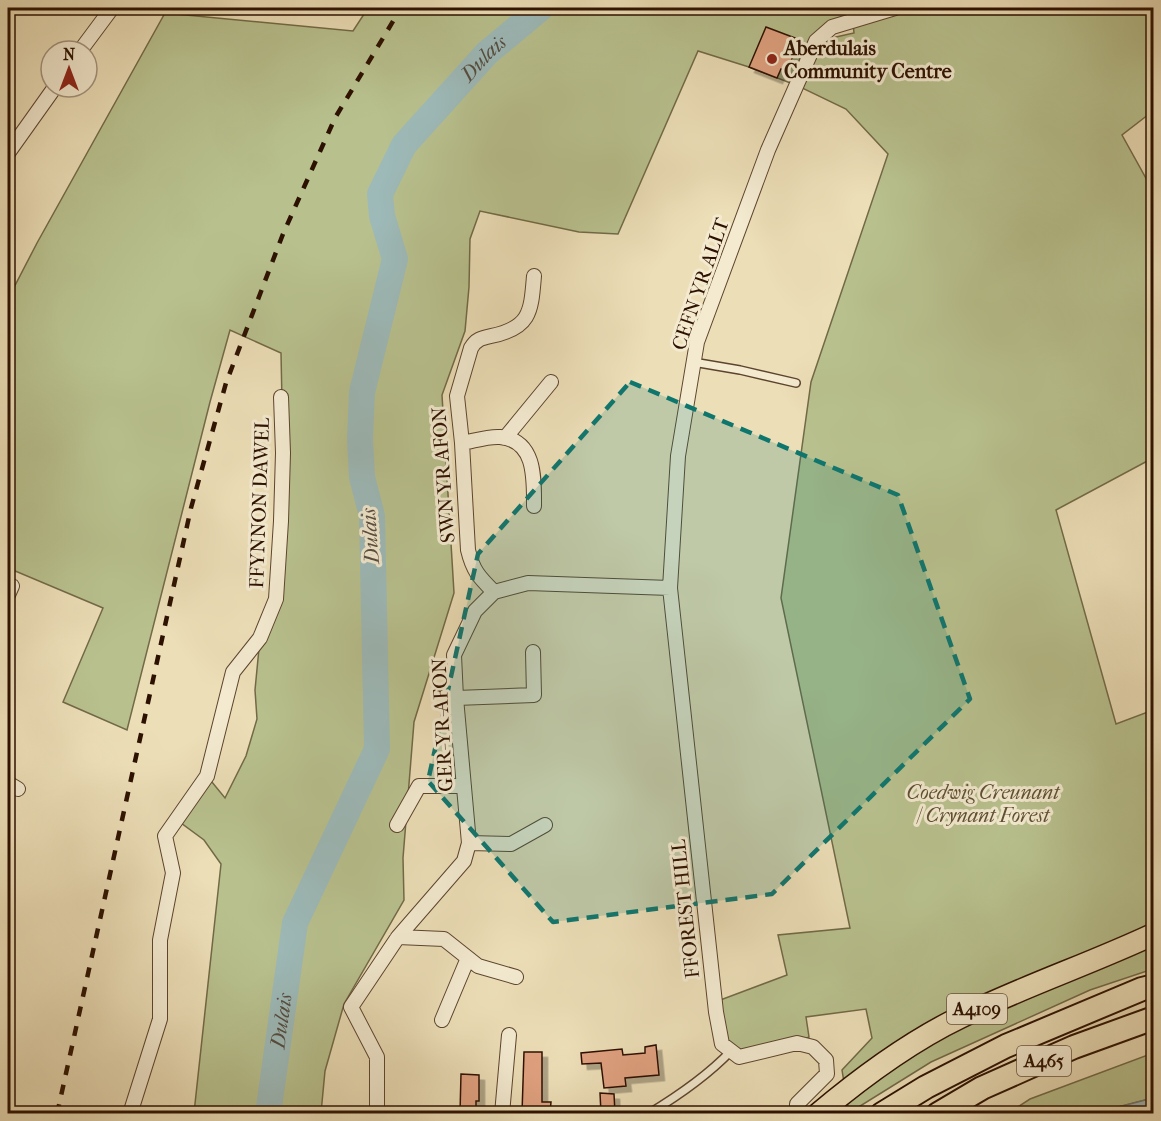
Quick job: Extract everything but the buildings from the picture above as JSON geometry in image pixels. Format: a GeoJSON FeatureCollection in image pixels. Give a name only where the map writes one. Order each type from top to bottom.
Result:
{"type":"FeatureCollection","features":[{"type":"Feature","properties":{"kind":"highway","name":"A465"},"geometry":{"type":"LineString","coordinates":[[882,1113],[926,1087],[1006,1046],[1154,986]]}},
{"type":"Feature","properties":{"kind":"highway","name":"A465"},"geometry":{"type":"LineString","coordinates":[[938,1113],[982,1088],[1074,1047],[1154,1018]]}},
{"type":"Feature","properties":{"kind":"main road","name":"A4109"},"geometry":{"type":"LineString","coordinates":[[818,1113],[845,1090],[896,1054],[959,1017],[1154,934]]}},
{"type":"Feature","properties":{"kind":"street"},"geometry":{"type":"LineString","coordinates":[[89,39],[112,8]]}},
{"type":"Feature","properties":{"kind":"street","name":"CEFN YR ALLT"},"geometry":{"type":"LineString","coordinates":[[670,588],[678,456],[697,342],[768,150],[816,41],[832,27],[895,8]]}},
{"type":"Feature","properties":{"kind":"street"},"geometry":{"type":"LineString","coordinates":[[8,153],[46,99]]}},
{"type":"Feature","properties":{"kind":"street","name":"SWN YR AFON"},"geometry":{"type":"LineString","coordinates":[[494,592],[478,576],[468,550],[457,396],[471,348],[475,342],[509,331],[526,317],[531,308],[534,276]]}},
{"type":"Feature","properties":{"kind":"street"},"geometry":{"type":"LineString","coordinates":[[505,438],[551,382]]}},
{"type":"Feature","properties":{"kind":"street","name":"FFYNNON DAWEL"},"geometry":{"type":"LineString","coordinates":[[130,1113],[160,1019],[160,940],[172,873],[165,836],[207,776],[233,672],[260,638],[276,599],[283,453],[281,397]]}},
{"type":"Feature","properties":{"kind":"street"},"geometry":{"type":"LineString","coordinates":[[462,442],[499,437],[513,440],[521,447],[530,461],[534,475],[534,506]]}},
{"type":"Feature","properties":{"kind":"street"},"geometry":{"type":"LineString","coordinates":[[494,592],[528,583],[670,588]]}},
{"type":"Feature","properties":{"kind":"street","name":"FFOREST HILL"},"geometry":{"type":"LineString","coordinates":[[670,588],[716,1012],[722,1044],[731,1051]]}},
{"type":"Feature","properties":{"kind":"street","name":"GER-YR-AFON"},"geometry":{"type":"LineString","coordinates":[[469,843],[454,655],[475,611],[494,592]]}},
{"type":"Feature","properties":{"kind":"street"},"geometry":{"type":"LineString","coordinates":[[456,698],[534,695],[533,652]]}},
{"type":"Feature","properties":{"kind":"street"},"geometry":{"type":"LineString","coordinates":[[397,825],[419,786],[464,786]]}},
{"type":"Feature","properties":{"kind":"street"},"geometry":{"type":"LineString","coordinates":[[377,1113],[377,1057],[351,1006],[398,937],[464,861],[469,843],[511,844],[544,825]]}},
{"type":"Feature","properties":{"kind":"street"},"geometry":{"type":"LineString","coordinates":[[398,937],[444,939],[478,966],[516,977]]}},
{"type":"Feature","properties":{"kind":"street"},"geometry":{"type":"LineString","coordinates":[[442,1020],[468,958]]}},
{"type":"Feature","properties":{"kind":"street"},"geometry":{"type":"LineString","coordinates":[[502,1113],[509,1035]]}},
{"type":"Feature","properties":{"kind":"street"},"geometry":{"type":"LineString","coordinates":[[731,1051],[739,1057],[797,1043],[813,1047],[826,1060],[827,1074],[797,1104],[797,1113]]}},
{"type":"Feature","properties":{"kind":"lane"},"geometry":{"type":"LineString","coordinates":[[693,362],[796,383]]}},
{"type":"Feature","properties":{"kind":"lane"},"geometry":{"type":"LineString","coordinates":[[648,1113],[677,1096],[720,1063],[731,1051]]}},
{"type":"Feature","properties":{"kind":"highlighted area"},"geometry":{"type":"Polygon","coordinates":[[[630,382],[898,495],[970,699],[772,894],[553,922],[428,781],[478,554],[630,382]]]}},
{"type":"Feature","properties":{"kind":"green space","name":"Coedwig Creunant / Crynant Forest"},"geometry":{"type":"Polygon","coordinates":[[[368,8],[1153,8],[1153,111],[1122,135],[1153,191],[1153,458],[1056,510],[1116,724],[1153,710],[1153,969],[1090,990],[931,1062],[849,1113],[842,1070],[872,1038],[866,1009],[806,1017],[809,1037],[797,1043],[739,1057],[722,1044],[715,1002],[787,975],[778,935],[850,928],[781,598],[811,382],[888,154],[846,109],[800,87],[817,45],[854,33],[852,14],[832,21],[812,39],[793,84],[698,51],[618,234],[579,232],[480,211],[470,239],[465,331],[442,395],[454,593],[414,722],[403,858],[404,900],[344,1004],[325,1071],[321,1113],[194,1113],[221,864],[204,840],[177,820],[207,776],[225,798],[246,756],[257,719],[255,690],[260,638],[276,599],[283,453],[281,353],[230,330],[127,730],[63,702],[103,608],[8,568],[8,299],[165,13],[353,31],[368,8]]]}},
{"type":"Feature","properties":{"kind":"green space"},"geometry":{"type":"Polygon","coordinates":[[[1153,1053],[1153,1098],[1095,1113],[1007,1114],[1030,1099],[1153,1053]]]}},
{"type":"Feature","properties":{"kind":"water"},"geometry":{"type":"Polygon","coordinates":[[[1153,1098],[1153,1113],[1095,1113],[1153,1098]]]}},
{"type":"Feature","properties":{"kind":"waterway","name":"Dulais"},"geometry":{"type":"LineString","coordinates":[[268,1114],[295,923],[377,749],[372,516],[362,477],[360,439],[362,392],[395,259],[382,216],[380,194],[404,145],[487,53],[541,8]]}},
{"type":"Feature","properties":{"kind":"railway"},"geometry":{"type":"LineString","coordinates":[[57,1114],[191,508],[226,383],[283,234],[335,118],[401,8]]}},
{"type":"Feature","properties":{"kind":"place","name":"Aberdulais Community Centre"},"geometry":{"type":"Point","coordinates":[772,59]}}]}
